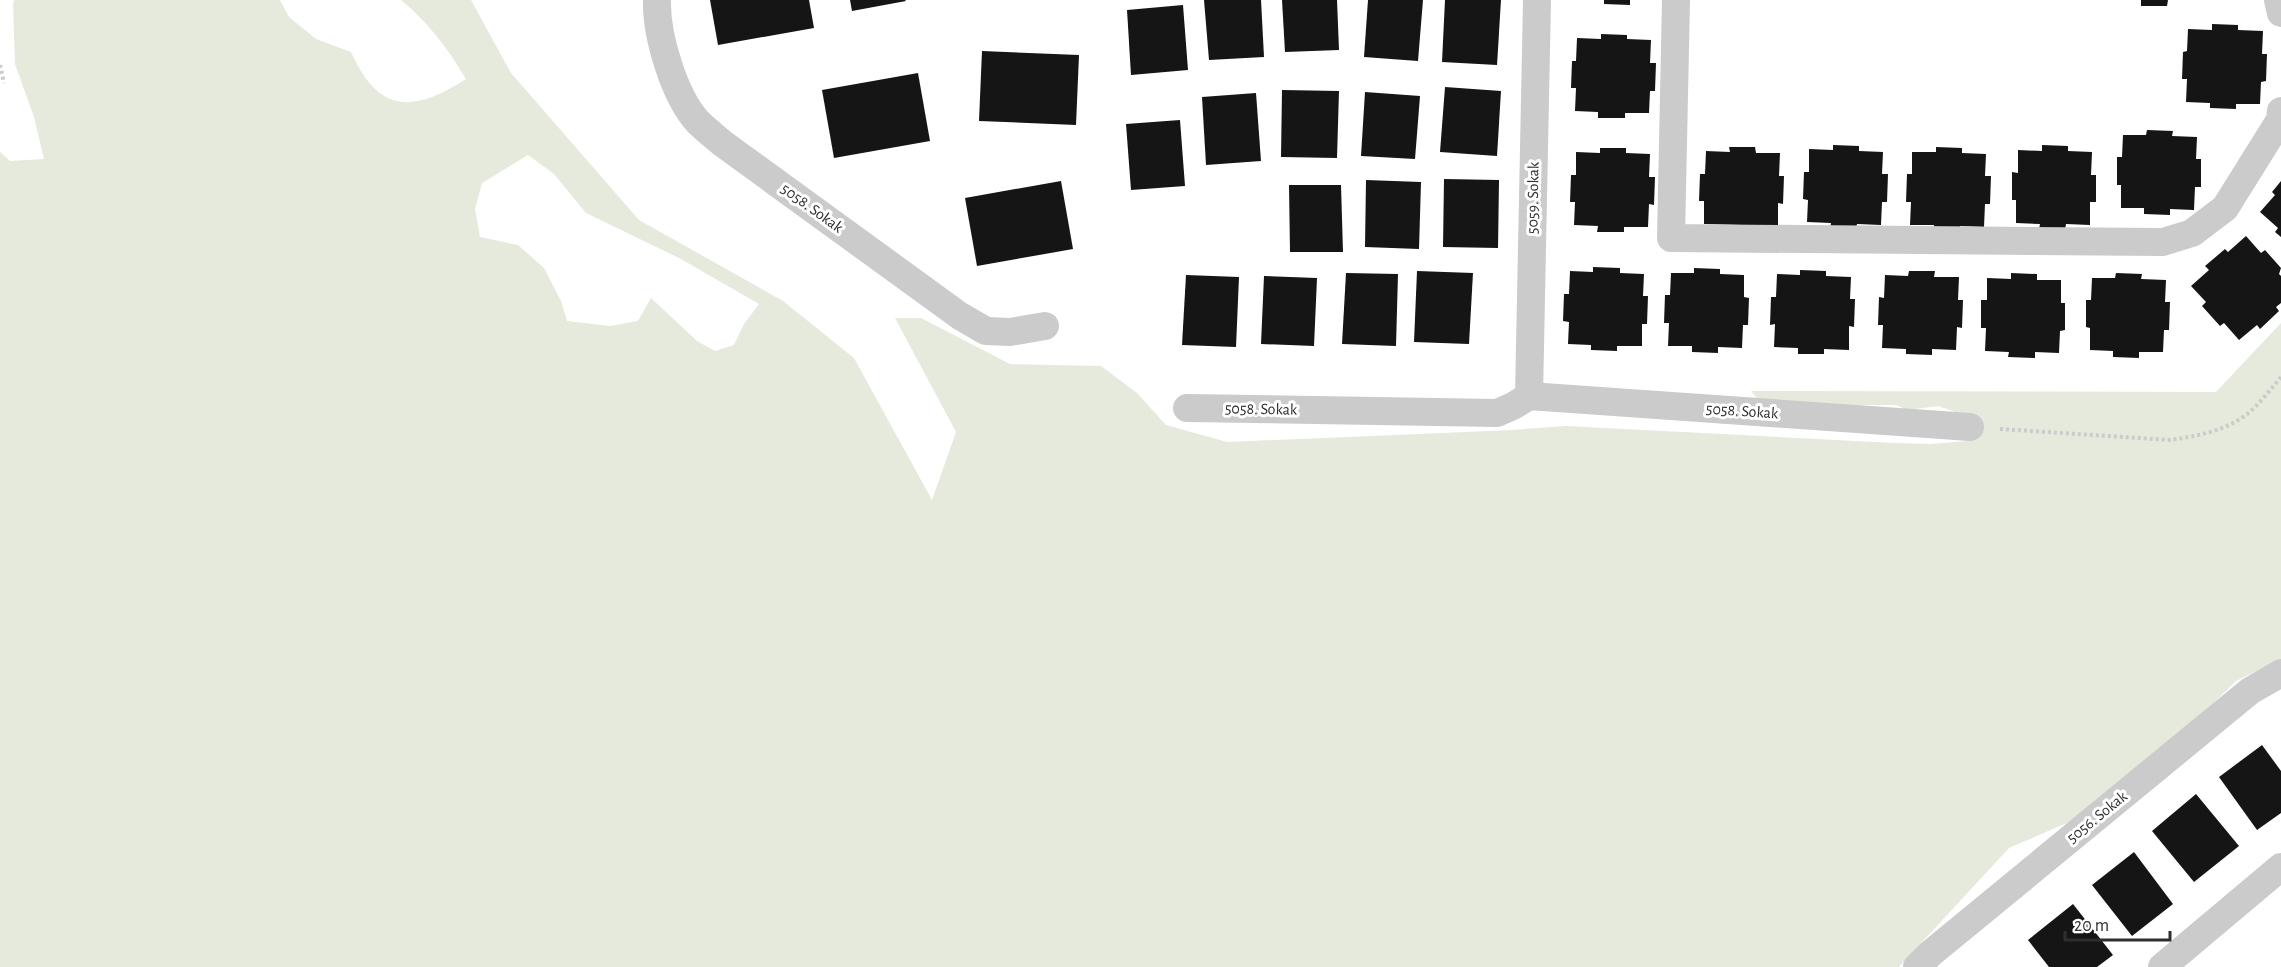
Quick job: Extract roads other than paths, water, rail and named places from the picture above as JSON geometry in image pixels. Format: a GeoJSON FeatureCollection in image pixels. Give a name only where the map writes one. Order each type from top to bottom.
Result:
{"type":"FeatureCollection","features":[{"type":"Feature","properties":{"kind":"street","name":"5058. Sokak"},"geometry":{"type":"LineString","coordinates":[[657,0],[665,53],[675,86],[697,121],[722,143],[960,316],[986,332],[1010,332],[1046,326]]}},
{"type":"Feature","properties":{"kind":"street","name":"5059. Sokak"},"geometry":{"type":"LineString","coordinates":[[1528,396],[1537,0]]}},
{"type":"Feature","properties":{"kind":"street"},"geometry":{"type":"LineString","coordinates":[[1676,0],[1671,238],[2163,242],[2192,233],[2225,208],[2280,120],[2281,111]]}},
{"type":"Feature","properties":{"kind":"street"},"geometry":{"type":"LineString","coordinates":[[2278,0],[2281,13]]}},
{"type":"Feature","properties":{"kind":"street","name":"5058. Sokak"},"geometry":{"type":"LineString","coordinates":[[1186,408],[1497,413],[1528,396],[1970,427]]}},
{"type":"Feature","properties":{"kind":"street","name":"5056. Sokak"},"geometry":{"type":"LineString","coordinates":[[1917,967],[2250,691],[2281,673]]}},
{"type":"Feature","properties":{"kind":"street"},"geometry":{"type":"LineString","coordinates":[[2162,967],[2281,867]]}}]}
